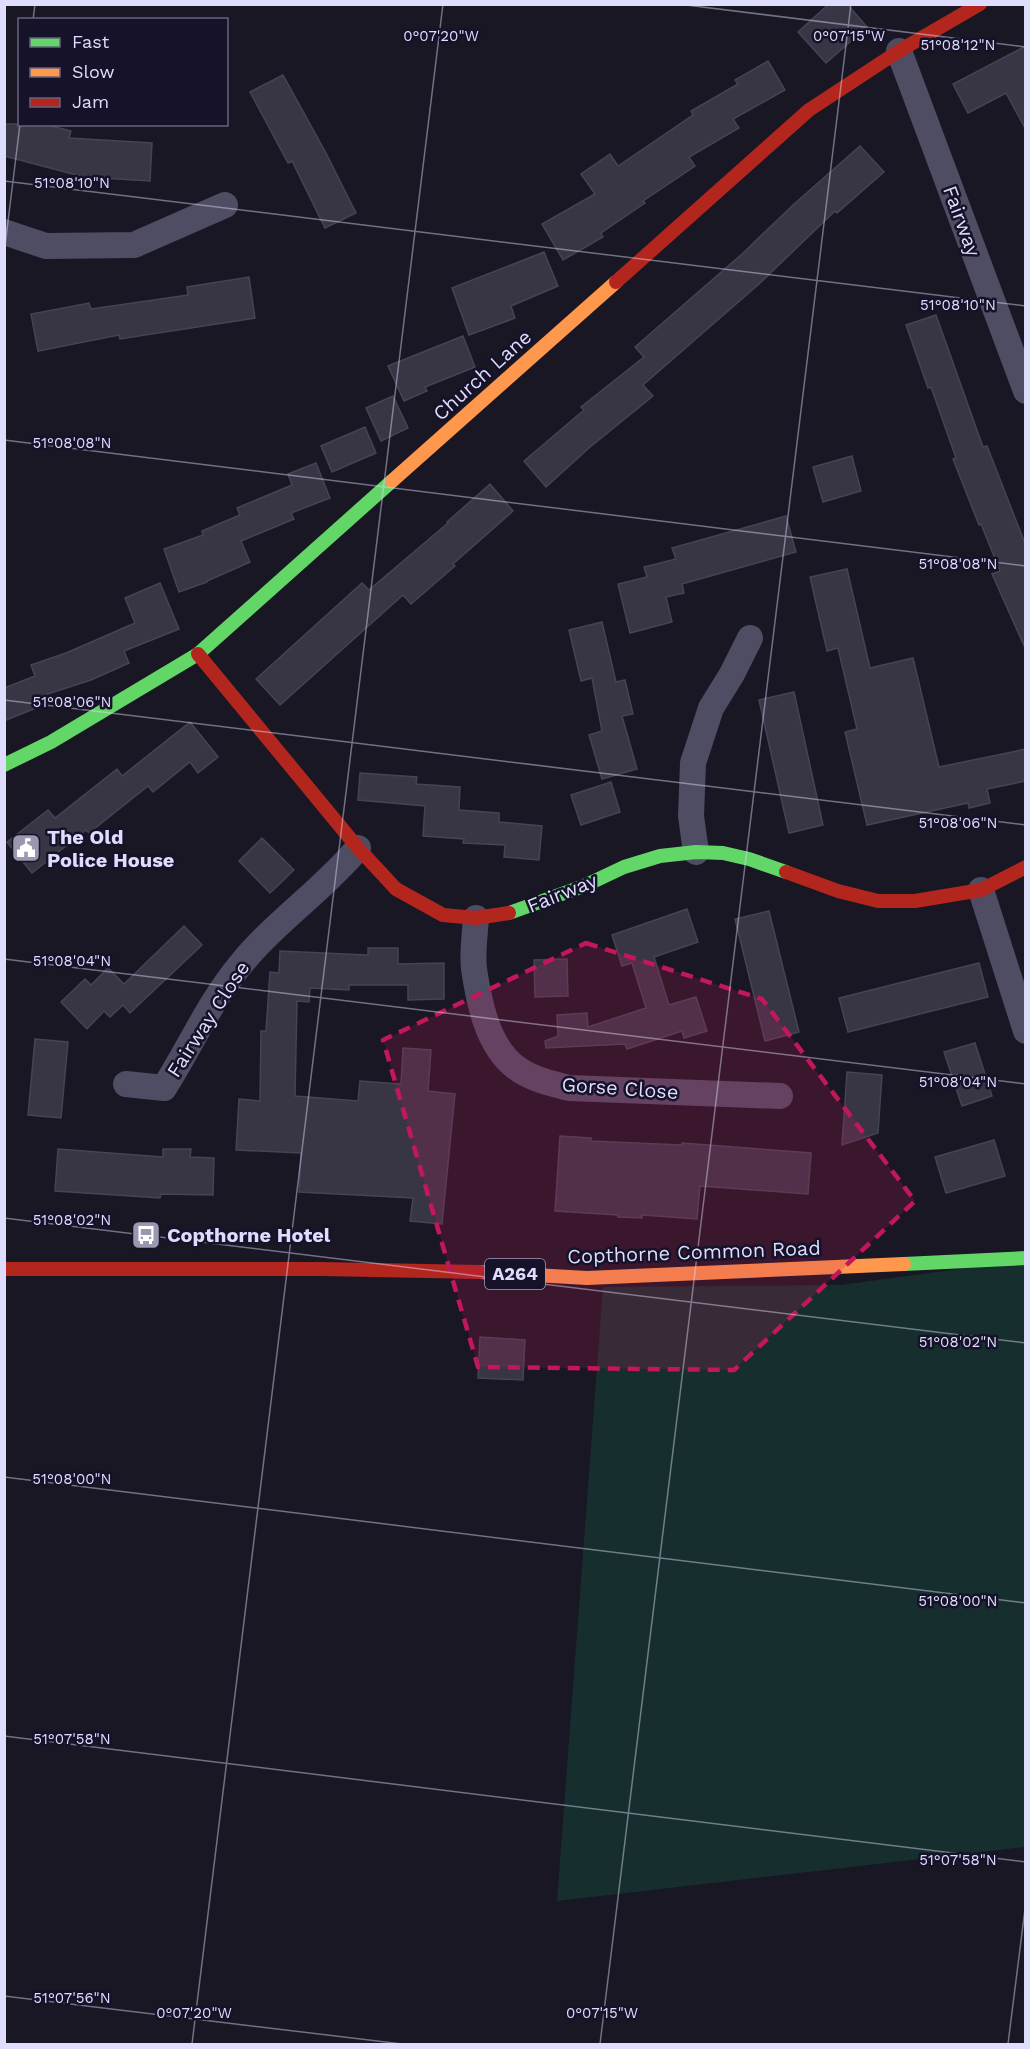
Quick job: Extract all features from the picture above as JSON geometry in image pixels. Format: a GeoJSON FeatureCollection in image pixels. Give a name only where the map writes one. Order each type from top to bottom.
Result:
{"type":"FeatureCollection","features":[{"type":"Feature","properties":{"kind":"main road","name":"Church Lane"},"geometry":{"type":"LineString","coordinates":[[4,765],[51,742],[198,654],[809,110],[899,51],[980,4]]}},
{"type":"Feature","properties":{"kind":"main road","name":"Fairway"},"geometry":{"type":"LineString","coordinates":[[198,654],[358,848],[396,888],[443,915],[476,918],[512,913],[584,886],[624,867],[660,856],[696,852],[749,859],[838,891],[878,901],[915,901],[981,890],[1026,867]]}},
{"type":"Feature","properties":{"kind":"main road","name":"Copthorne Common Road"},"geometry":{"type":"LineString","coordinates":[[4,1269],[321,1269],[483,1272],[587,1278],[1026,1258]]}},
{"type":"Feature","properties":{"kind":"street","name":"Fairway"},"geometry":{"type":"LineString","coordinates":[[899,51],[1026,392]]}},
{"type":"Feature","properties":{"kind":"street"},"geometry":{"type":"LineString","coordinates":[[4,232],[46,246],[134,245],[225,205]]}},
{"type":"Feature","properties":{"kind":"street"},"geometry":{"type":"LineString","coordinates":[[696,852],[691,816],[693,763],[711,708],[750,638]]}},
{"type":"Feature","properties":{"kind":"street","name":"Fairway Close"},"geometry":{"type":"LineString","coordinates":[[126,1084],[164,1088],[206,1016],[240,964],[278,923],[345,863],[358,848]]}},
{"type":"Feature","properties":{"kind":"street"},"geometry":{"type":"LineString","coordinates":[[981,890],[1026,1031]]}},
{"type":"Feature","properties":{"kind":"street","name":"Gorse Close"},"geometry":{"type":"LineString","coordinates":[[476,918],[474,968],[483,1011],[492,1039],[514,1066],[538,1080],[569,1088],[780,1096]]}},
{"type":"Feature","properties":{"kind":"highlighted area"},"geometry":{"type":"Polygon","coordinates":[[[586,943],[762,999],[915,1201],[734,1370],[478,1367],[383,1040],[586,943]]]}},
{"type":"Feature","properties":{"kind":"green space"},"geometry":{"type":"Polygon","coordinates":[[[1025,1260],[1025,1847],[557,1901],[603,1287],[841,1285],[1025,1260]]]}},
{"type":"Feature","properties":{"kind":"building"},"geometry":{"type":"Polygon","coordinates":[[[829,4],[847,4],[867,27],[826,63],[798,32],[829,4]]]}},
{"type":"Feature","properties":{"kind":"building"},"geometry":{"type":"Polygon","coordinates":[[[1026,46],[1026,130],[1006,93],[968,113],[953,84],[1026,46]]]}},
{"type":"Feature","properties":{"kind":"building"},"geometry":{"type":"Polygon","coordinates":[[[768,61],[785,90],[733,119],[739,128],[689,157],[695,166],[601,233],[603,237],[563,260],[542,224],[595,194],[581,174],[610,154],[618,166],[693,115],[691,111],[738,84],[735,80],[768,61]]]}},
{"type":"Feature","properties":{"kind":"building"},"geometry":{"type":"Polygon","coordinates":[[[283,75],[356,213],[325,228],[292,161],[288,163],[250,92],[283,75]]]}},
{"type":"Feature","properties":{"kind":"building"},"geometry":{"type":"Polygon","coordinates":[[[4,124],[52,126],[71,131],[69,138],[152,143],[150,181],[84,177],[4,156],[4,124]]]}},
{"type":"Feature","properties":{"kind":"building"},"geometry":{"type":"Polygon","coordinates":[[[860,146],[884,172],[837,213],[835,211],[759,284],[643,385],[653,396],[589,448],[546,487],[524,461],[584,410],[581,407],[644,357],[635,347],[742,254],[860,146]]]}},
{"type":"Feature","properties":{"kind":"building"},"geometry":{"type":"Polygon","coordinates":[[[544,252],[558,286],[511,306],[515,318],[469,335],[452,288],[544,252]]]}},
{"type":"Feature","properties":{"kind":"building"},"geometry":{"type":"Polygon","coordinates":[[[249,277],[255,318],[120,339],[119,335],[38,351],[31,314],[89,303],[91,309],[188,295],[187,287],[249,277]]]}},
{"type":"Feature","properties":{"kind":"building"},"geometry":{"type":"Polygon","coordinates":[[[936,315],[983,447],[987,446],[1026,546],[1026,650],[992,574],[1000,571],[953,459],[956,458],[906,325],[936,315]]]}},
{"type":"Feature","properties":{"kind":"building"},"geometry":{"type":"Polygon","coordinates":[[[463,336],[475,367],[425,387],[427,391],[404,401],[388,366],[463,336]]]}},
{"type":"Feature","properties":{"kind":"building"},"geometry":{"type":"Polygon","coordinates":[[[393,396],[408,428],[381,441],[366,408],[393,396]]]}},
{"type":"Feature","properties":{"kind":"building"},"geometry":{"type":"Polygon","coordinates":[[[365,427],[376,453],[332,472],[321,446],[365,427]]]}},
{"type":"Feature","properties":{"kind":"building"},"geometry":{"type":"Polygon","coordinates":[[[852,456],[861,491],[823,502],[813,467],[852,456]]]}},
{"type":"Feature","properties":{"kind":"building"},"geometry":{"type":"Polygon","coordinates":[[[316,463],[330,498],[291,513],[294,519],[241,541],[250,562],[179,592],[164,549],[203,535],[202,531],[240,515],[237,508],[292,485],[288,474],[316,463]]]}},
{"type":"Feature","properties":{"kind":"building"},"geometry":{"type":"Polygon","coordinates":[[[490,484],[513,511],[411,604],[403,595],[280,705],[256,679],[362,583],[369,590],[490,484]]]}},
{"type":"Feature","properties":{"kind":"building"},"geometry":{"type":"Polygon","coordinates":[[[786,516],[796,552],[682,584],[684,593],[666,597],[672,622],[630,633],[618,584],[647,577],[644,567],[676,559],[672,548],[786,516]]]}},
{"type":"Feature","properties":{"kind":"building"},"geometry":{"type":"Polygon","coordinates":[[[847,569],[870,668],[913,658],[939,767],[1026,749],[1026,781],[987,789],[990,803],[969,808],[968,803],[867,825],[845,732],[857,729],[838,648],[827,651],[810,577],[847,569]]]}},
{"type":"Feature","properties":{"kind":"building"},"geometry":{"type":"Polygon","coordinates":[[[160,583],[179,629],[124,651],[129,663],[91,680],[32,699],[36,708],[4,721],[4,688],[35,676],[31,665],[66,653],[135,623],[125,598],[160,583]]]}},
{"type":"Feature","properties":{"kind":"building"},"geometry":{"type":"Polygon","coordinates":[[[602,622],[616,682],[625,680],[633,714],[622,716],[637,769],[602,779],[589,735],[602,731],[592,678],[581,681],[569,630],[602,622]]]}},
{"type":"Feature","properties":{"kind":"building"},"geometry":{"type":"Polygon","coordinates":[[[794,692],[823,825],[789,833],[759,700],[794,692]]]}},
{"type":"Feature","properties":{"kind":"building"},"geometry":{"type":"Polygon","coordinates":[[[190,722],[218,757],[198,773],[190,762],[153,792],[148,786],[89,833],[86,830],[32,873],[7,842],[48,810],[55,818],[117,769],[122,776],[190,722]]]}},
{"type":"Feature","properties":{"kind":"building"},"geometry":{"type":"Polygon","coordinates":[[[360,773],[417,777],[416,784],[460,787],[459,810],[499,813],[499,822],[542,826],[539,860],[504,857],[505,845],[463,843],[464,839],[423,836],[425,806],[358,800],[360,773]]]}},
{"type":"Feature","properties":{"kind":"building"},"geometry":{"type":"Polygon","coordinates":[[[611,782],[620,812],[581,825],[571,795],[611,782]]]}},
{"type":"Feature","properties":{"kind":"building"},"geometry":{"type":"Polygon","coordinates":[[[262,838],[294,870],[270,893],[239,861],[262,838]]]}},
{"type":"Feature","properties":{"kind":"building"},"geometry":{"type":"Polygon","coordinates":[[[687,909],[698,942],[654,957],[669,1005],[696,997],[707,1031],[684,1038],[682,1031],[627,1049],[625,1044],[546,1048],[545,1041],[558,1036],[557,1015],[587,1013],[588,1027],[646,1008],[632,963],[622,966],[612,935],[687,909]]]}},
{"type":"Feature","properties":{"kind":"building"},"geometry":{"type":"Polygon","coordinates":[[[769,911],[799,1032],[765,1041],[735,919],[769,911]]]}},
{"type":"Feature","properties":{"kind":"building"},"geometry":{"type":"Polygon","coordinates":[[[184,926],[202,945],[130,1013],[123,1005],[110,1017],[104,1011],[87,1029],[61,1002],[85,979],[91,985],[108,968],[124,984],[184,926]]]}},
{"type":"Feature","properties":{"kind":"building"},"geometry":{"type":"Polygon","coordinates":[[[368,948],[398,948],[398,964],[444,963],[444,999],[408,1000],[408,985],[349,985],[349,990],[310,988],[309,1002],[297,1001],[295,1096],[358,1101],[360,1081],[401,1084],[403,1048],[431,1050],[428,1091],[455,1094],[442,1224],[410,1221],[413,1198],[299,1192],[301,1153],[236,1150],[239,1099],[260,1101],[261,1031],[266,1031],[270,972],[279,973],[280,951],[368,955],[368,948]]]}},
{"type":"Feature","properties":{"kind":"building"},"geometry":{"type":"Polygon","coordinates":[[[567,959],[568,996],[535,997],[534,960],[567,959]]]}},
{"type":"Feature","properties":{"kind":"building"},"geometry":{"type":"Polygon","coordinates":[[[979,963],[988,997],[848,1032],[839,998],[979,963]]]}},
{"type":"Feature","properties":{"kind":"building"},"geometry":{"type":"Polygon","coordinates":[[[35,1039],[68,1042],[61,1118],[28,1115],[35,1039]]]}},
{"type":"Feature","properties":{"kind":"building"},"geometry":{"type":"Polygon","coordinates":[[[975,1043],[992,1096],[962,1106],[944,1052],[975,1043]]]}},
{"type":"Feature","properties":{"kind":"building"},"geometry":{"type":"Polygon","coordinates":[[[847,1072],[882,1075],[878,1133],[842,1145],[847,1072]]]}},
{"type":"Feature","properties":{"kind":"building"},"geometry":{"type":"Polygon","coordinates":[[[560,1136],[591,1138],[591,1141],[682,1145],[682,1143],[811,1153],[808,1194],[700,1186],[697,1219],[642,1215],[642,1218],[618,1217],[618,1215],[555,1211],[560,1136]]]}},
{"type":"Feature","properties":{"kind":"building"},"geometry":{"type":"Polygon","coordinates":[[[994,1140],[1005,1176],[946,1193],[935,1157],[994,1140]]]}},
{"type":"Feature","properties":{"kind":"building"},"geometry":{"type":"Polygon","coordinates":[[[58,1149],[163,1157],[163,1149],[191,1149],[190,1157],[214,1158],[213,1195],[161,1194],[160,1198],[55,1191],[58,1149]]]}},
{"type":"Feature","properties":{"kind":"building"},"geometry":{"type":"Polygon","coordinates":[[[480,1337],[525,1340],[523,1380],[478,1378],[480,1337]]]}},
{"type":"Feature","properties":{"kind":"traffic: fast"},"geometry":{"type":"LineString","coordinates":[[4,765],[51,742],[198,654],[392,481]]}},
{"type":"Feature","properties":{"kind":"traffic: fast"},"geometry":{"type":"LineString","coordinates":[[509,913],[584,886],[624,867],[660,856],[696,852],[723,853],[786,872]]}},
{"type":"Feature","properties":{"kind":"traffic: fast"},"geometry":{"type":"LineString","coordinates":[[904,1264],[1026,1258]]}},
{"type":"Feature","properties":{"kind":"traffic: slow"},"geometry":{"type":"LineString","coordinates":[[392,481],[616,282]]}},
{"type":"Feature","properties":{"kind":"traffic: slow"},"geometry":{"type":"LineString","coordinates":[[480,1272],[587,1278],[904,1264]]}},
{"type":"Feature","properties":{"kind":"traffic: jam"},"geometry":{"type":"LineString","coordinates":[[616,282],[809,110],[899,51],[980,4]]}},
{"type":"Feature","properties":{"kind":"traffic: jam"},"geometry":{"type":"LineString","coordinates":[[198,654],[358,848],[396,889],[443,915],[476,918],[509,913]]}},
{"type":"Feature","properties":{"kind":"traffic: jam"},"geometry":{"type":"LineString","coordinates":[[786,872],[838,891],[878,901],[915,901],[981,890],[1026,867]]}},
{"type":"Feature","properties":{"kind":"traffic: jam"},"geometry":{"type":"LineString","coordinates":[[4,1269],[321,1269],[480,1272]]}},
{"type":"Feature","properties":{"kind":"place","name":"The Old Police House"},"geometry":{"type":"Point","coordinates":[26,848]}},
{"type":"Feature","properties":{"kind":"place","name":"Copthorne Hotel"},"geometry":{"type":"Point","coordinates":[146,1235]}}]}
